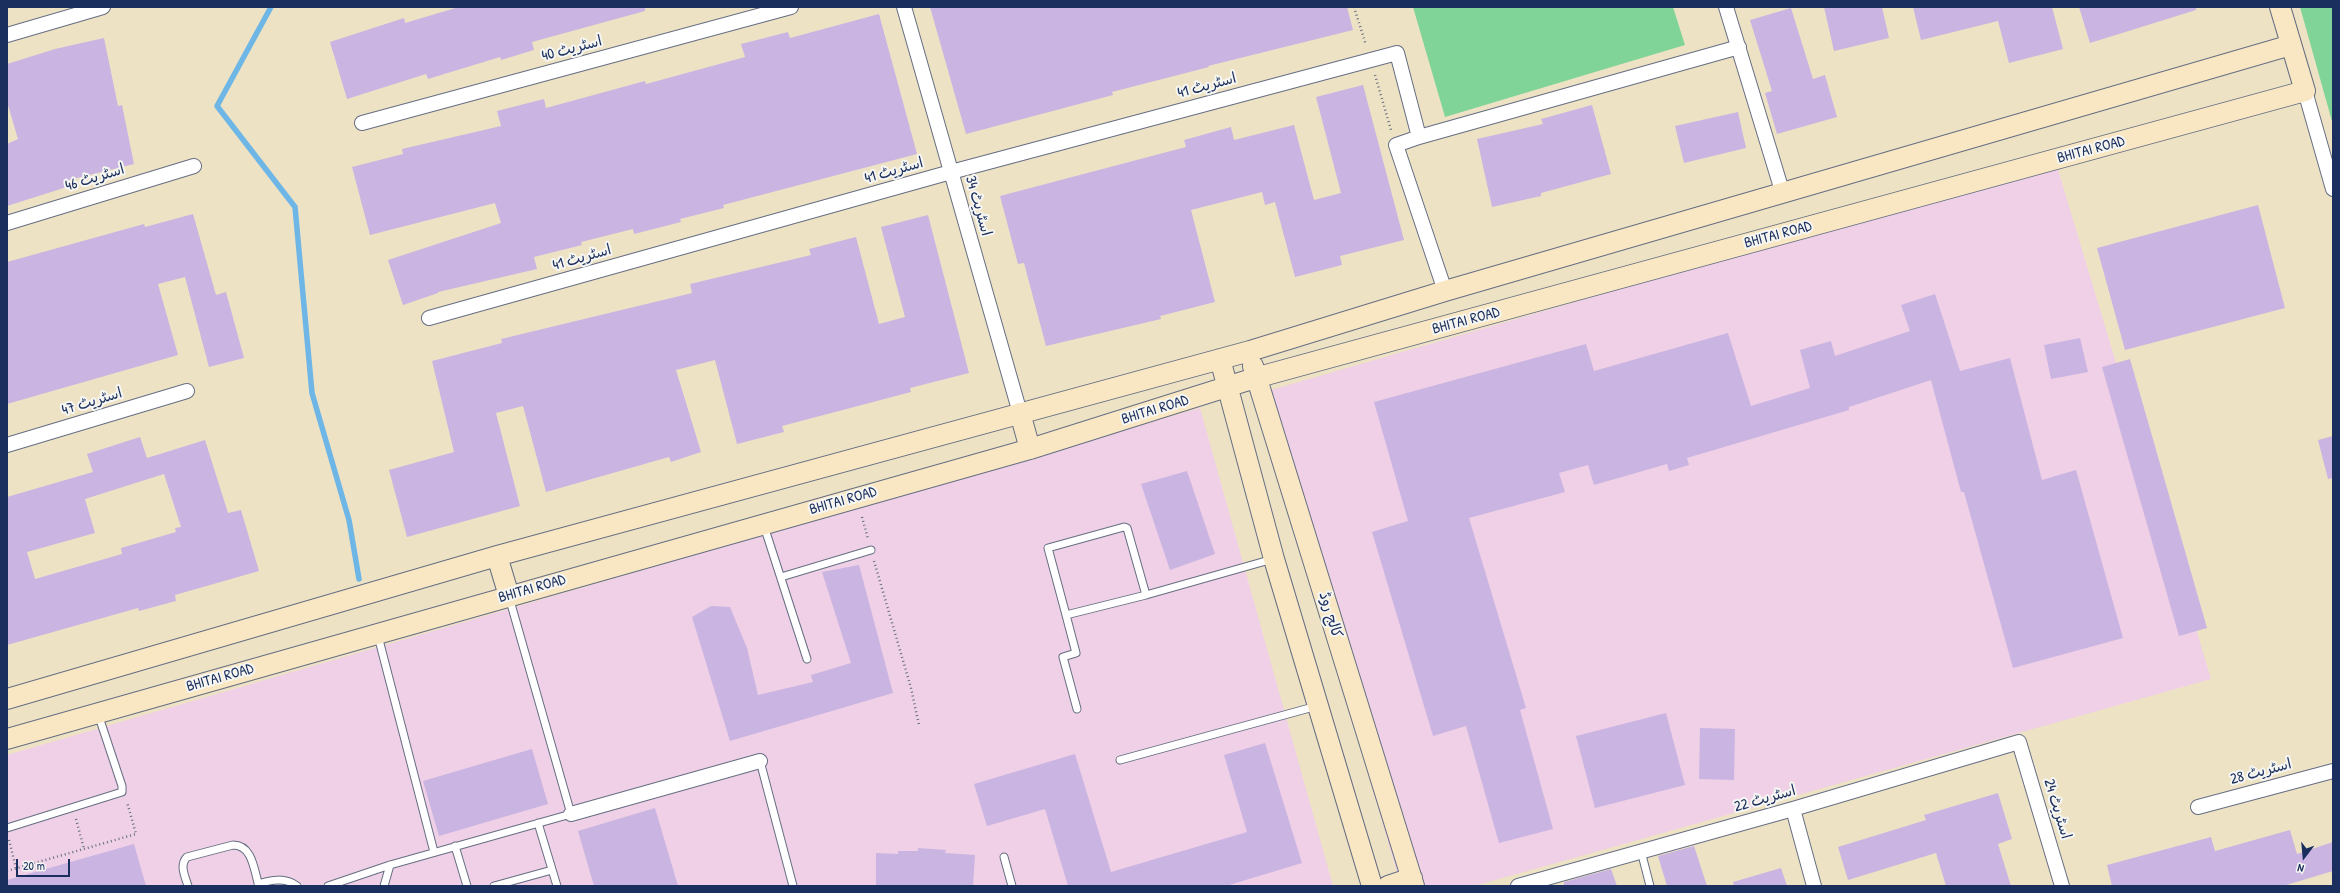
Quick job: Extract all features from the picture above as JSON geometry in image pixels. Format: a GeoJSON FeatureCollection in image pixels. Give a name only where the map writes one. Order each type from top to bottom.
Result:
{"type":"FeatureCollection","features":[{"type":"Feature","properties":{"kind":"street"},"geometry":{"type":"LineString","coordinates":[[7,35],[103,7]]}},
{"type":"Feature","properties":{"kind":"street","name":"اسٹریٹ 40"},"geometry":{"type":"LineString","coordinates":[[362,123],[791,7]]}},
{"type":"Feature","properties":{"kind":"street","name":"اسٹریٹ 34"},"geometry":{"type":"LineString","coordinates":[[904,7],[1020,413]]}},
{"type":"Feature","properties":{"kind":"street"},"geometry":{"type":"LineString","coordinates":[[1726,7],[1783,194]]}},
{"type":"Feature","properties":{"kind":"street"},"geometry":{"type":"LineString","coordinates":[[2280,7],[2333,189]]}},
{"type":"Feature","properties":{"kind":"street","name":"BHITAI ROAD"},"geometry":{"type":"LineString","coordinates":[[7,699],[497,556],[1250,351],[1445,291],[1783,194],[2291,45]]}},
{"type":"Feature","properties":{"kind":"street"},"geometry":{"type":"LineString","coordinates":[[1445,291],[1396,145],[1419,137],[1738,47]]}},
{"type":"Feature","properties":{"kind":"street","name":"اسٹریٹ 41"},"geometry":{"type":"LineString","coordinates":[[428,318],[951,172],[1397,53],[1419,137]]}},
{"type":"Feature","properties":{"kind":"street","name":"BHITAI ROAD"},"geometry":{"type":"LineString","coordinates":[[7,739],[763,523],[1030,449],[1228,388],[1255,378],[2305,91]]}},
{"type":"Feature","properties":{"kind":"street","name":"اسٹریٹ 46"},"geometry":{"type":"LineString","coordinates":[[7,223],[194,166]]}},
{"type":"Feature","properties":{"kind":"street","name":"کالج روڈ"},"geometry":{"type":"LineString","coordinates":[[1250,351],[1255,378],[1413,882],[1388,886]]}},
{"type":"Feature","properties":{"kind":"street"},"geometry":{"type":"LineString","coordinates":[[1220,359],[1274,559],[1372,886]]}},
{"type":"Feature","properties":{"kind":"street","name":"اسٹریٹ 47"},"geometry":{"type":"LineString","coordinates":[[7,445],[187,391]]}},
{"type":"Feature","properties":{"kind":"street"},"geometry":{"type":"LineString","coordinates":[[1020,413],[1030,449]]}},
{"type":"Feature","properties":{"kind":"street"},"geometry":{"type":"LineString","coordinates":[[497,556],[509,596]]}},
{"type":"Feature","properties":{"kind":"street","name":"اسٹریٹ 22"},"geometry":{"type":"LineString","coordinates":[[1518,886],[1793,809],[2019,742]]}},
{"type":"Feature","properties":{"kind":"street","name":"اسٹریٹ 24"},"geometry":{"type":"LineString","coordinates":[[2019,742],[2062,886]]}},
{"type":"Feature","properties":{"kind":"street"},"geometry":{"type":"LineString","coordinates":[[571,814],[760,760]]}},
{"type":"Feature","properties":{"kind":"street","name":"اسٹریٹ 28"},"geometry":{"type":"LineString","coordinates":[[2198,807],[2333,771]]}},
{"type":"Feature","properties":{"kind":"street"},"geometry":{"type":"LineString","coordinates":[[1793,809],[1814,886]]}},
{"type":"Feature","properties":{"kind":"lane"},"geometry":{"type":"LineString","coordinates":[[763,523],[807,659]]}},
{"type":"Feature","properties":{"kind":"lane"},"geometry":{"type":"LineString","coordinates":[[1077,710],[1064,656],[1076,653],[1048,548],[1124,527],[1127,528],[1146,595]]}},
{"type":"Feature","properties":{"kind":"lane"},"geometry":{"type":"LineString","coordinates":[[781,577],[871,550]]}},
{"type":"Feature","properties":{"kind":"lane"},"geometry":{"type":"LineString","coordinates":[[1066,615],[1146,595],[1274,559]]}},
{"type":"Feature","properties":{"kind":"lane"},"geometry":{"type":"LineString","coordinates":[[328,886],[390,865],[571,814],[509,596]]}},
{"type":"Feature","properties":{"kind":"lane"},"geometry":{"type":"LineString","coordinates":[[378,633],[434,852]]}},
{"type":"Feature","properties":{"kind":"lane"},"geometry":{"type":"LineString","coordinates":[[1120,760],[1318,706]]}},
{"type":"Feature","properties":{"kind":"lane"},"geometry":{"type":"LineString","coordinates":[[7,828],[122,792],[122,786],[98,713]]}},
{"type":"Feature","properties":{"kind":"lane"},"geometry":{"type":"LineString","coordinates":[[760,760],[793,886]]}},
{"type":"Feature","properties":{"kind":"lane"},"geometry":{"type":"LineString","coordinates":[[538,823],[557,886]]}},
{"type":"Feature","properties":{"kind":"lane"},"geometry":{"type":"LineString","coordinates":[[188,886],[183,868],[184,860],[187,857],[233,845],[240,846],[248,852],[258,885],[272,880],[282,880],[297,886]]}},
{"type":"Feature","properties":{"kind":"lane"},"geometry":{"type":"LineString","coordinates":[[455,846],[467,886]]}},
{"type":"Feature","properties":{"kind":"lane"},"geometry":{"type":"LineString","coordinates":[[1641,851],[1650,886]]}},
{"type":"Feature","properties":{"kind":"lane"},"geometry":{"type":"LineString","coordinates":[[1004,857],[1012,886]]}},
{"type":"Feature","properties":{"kind":"lane"},"geometry":{"type":"LineString","coordinates":[[384,886],[390,865]]}},
{"type":"Feature","properties":{"kind":"lane"},"geometry":{"type":"LineString","coordinates":[[494,886],[552,870]]}},
{"type":"Feature","properties":{"kind":"path"},"geometry":{"type":"LineString","coordinates":[[856,497],[911,688],[919,725]]}},
{"type":"Feature","properties":{"kind":"path"},"geometry":{"type":"LineString","coordinates":[[7,871],[136,834],[122,786]]}},
{"type":"Feature","properties":{"kind":"path"},"geometry":{"type":"LineString","coordinates":[[73,808],[84,849]]}},
{"type":"Feature","properties":{"kind":"path"},"geometry":{"type":"LineString","coordinates":[[9,838],[16,868]]}},
{"type":"Feature","properties":{"kind":"shaded area"},"geometry":{"type":"Polygon","coordinates":[[[2056,163],[2211,679],[1474,886],[1401,886],[1257,394],[2056,163]]]}},
{"type":"Feature","properties":{"kind":"shaded area"},"geometry":{"type":"Polygon","coordinates":[[[1200,408],[1333,886],[7,886],[7,755],[1200,408]]]}},
{"type":"Feature","properties":{"kind":"green space"},"geometry":{"type":"Polygon","coordinates":[[[1413,7],[1673,7],[1685,45],[1445,117],[1413,7]]]}},
{"type":"Feature","properties":{"kind":"green space"},"geometry":{"type":"Polygon","coordinates":[[[2300,7],[2333,7],[2333,125],[2300,7]]]}},
{"type":"Feature","properties":{"kind":"building"},"geometry":{"type":"Polygon","coordinates":[[[459,7],[645,7],[645,11],[532,42],[534,50],[501,60],[500,57],[428,79],[426,74],[347,99],[330,42],[404,18],[405,23],[459,7]]]}},
{"type":"Feature","properties":{"kind":"building"},"geometry":{"type":"Polygon","coordinates":[[[930,7],[1347,7],[1353,30],[1208,66],[1209,67],[1112,92],[1113,95],[966,134],[930,7]]]}},
{"type":"Feature","properties":{"kind":"building"},"geometry":{"type":"Polygon","coordinates":[[[1824,7],[1882,7],[1889,38],[1834,51],[1824,7]]]}},
{"type":"Feature","properties":{"kind":"building"},"geometry":{"type":"Polygon","coordinates":[[[1913,7],[2052,7],[2063,49],[2009,63],[1998,21],[1921,40],[1913,7]]]}},
{"type":"Feature","properties":{"kind":"building"},"geometry":{"type":"Polygon","coordinates":[[[2079,7],[2196,7],[2196,10],[2090,43],[2079,7]]]}},
{"type":"Feature","properties":{"kind":"building"},"geometry":{"type":"Polygon","coordinates":[[[1791,8],[1813,79],[1825,75],[1837,117],[1777,134],[1765,93],[1772,91],[1750,20],[1791,8]]]}},
{"type":"Feature","properties":{"kind":"building"},"geometry":{"type":"Polygon","coordinates":[[[879,14],[917,154],[723,205],[724,208],[680,219],[681,222],[634,234],[633,229],[581,242],[582,245],[534,257],[537,269],[438,292],[403,305],[388,260],[501,223],[495,203],[370,235],[352,167],[403,154],[402,149],[501,126],[497,111],[544,99],[546,108],[645,81],[646,84],[745,57],[741,44],[788,32],[790,38],[879,14]]]}},
{"type":"Feature","properties":{"kind":"building"},"geometry":{"type":"Polygon","coordinates":[[[104,38],[118,106],[122,105],[134,164],[65,181],[67,187],[7,206],[7,144],[18,139],[7,102],[7,64],[55,49],[104,38]]]}},
{"type":"Feature","properties":{"kind":"building"},"geometry":{"type":"Polygon","coordinates":[[[1363,85],[1404,240],[1340,256],[1342,265],[1295,277],[1275,202],[1265,205],[1262,192],[1191,210],[1215,302],[1160,316],[1161,319],[1046,346],[1024,263],[1018,264],[1000,196],[1186,147],[1184,140],[1231,127],[1234,140],[1294,125],[1314,200],[1341,193],[1316,97],[1363,85]]]}},
{"type":"Feature","properties":{"kind":"building"},"geometry":{"type":"Polygon","coordinates":[[[1592,105],[1611,174],[1541,193],[1541,196],[1492,207],[1477,139],[1543,124],[1541,119],[1592,105]]]}},
{"type":"Feature","properties":{"kind":"building"},"geometry":{"type":"Polygon","coordinates":[[[1738,112],[1746,148],[1684,163],[1675,126],[1738,112]]]}},
{"type":"Feature","properties":{"kind":"building"},"geometry":{"type":"Polygon","coordinates":[[[2258,205],[2285,308],[2125,350],[2097,248],[2258,205]]]}},
{"type":"Feature","properties":{"kind":"building"},"geometry":{"type":"Polygon","coordinates":[[[193,214],[216,295],[226,292],[244,358],[209,367],[185,277],[158,284],[178,355],[7,404],[7,262],[144,224],[145,227],[193,214]]]}},
{"type":"Feature","properties":{"kind":"building"},"geometry":{"type":"Polygon","coordinates":[[[928,215],[969,373],[910,388],[911,392],[782,426],[784,432],[737,444],[715,360],[676,370],[701,452],[671,462],[669,457],[546,492],[523,406],[496,413],[520,506],[407,537],[389,470],[454,452],[432,361],[502,343],[501,339],[692,293],[690,284],[811,255],[809,249],[856,237],[879,324],[905,317],[881,227],[928,215]]]}},
{"type":"Feature","properties":{"kind":"building"},"geometry":{"type":"Polygon","coordinates":[[[1935,294],[1960,371],[2010,358],[2042,480],[2076,470],[2123,638],[2013,668],[1964,492],[1961,492],[1931,380],[1849,407],[1849,410],[1687,458],[1689,465],[1669,471],[1667,464],[1594,485],[1588,465],[1559,473],[1565,492],[1469,518],[1526,708],[1520,710],[1553,829],[1499,843],[1466,726],[1433,736],[1372,532],[1408,521],[1374,402],[1586,344],[1594,371],[1728,333],[1751,406],[1810,388],[1800,350],[1831,341],[1835,356],[1910,331],[1901,305],[1935,294]]]}},
{"type":"Feature","properties":{"kind":"building"},"geometry":{"type":"Polygon","coordinates":[[[2080,338],[2088,372],[2051,379],[2044,345],[2080,338]]]}},
{"type":"Feature","properties":{"kind":"building"},"geometry":{"type":"Polygon","coordinates":[[[2130,359],[2207,628],[2179,636],[2102,367],[2130,359]]]}},
{"type":"Feature","properties":{"kind":"building"},"geometry":{"type":"Polygon","coordinates":[[[2333,436],[2333,478],[2328,479],[2318,440],[2333,436]]]}},
{"type":"Feature","properties":{"kind":"building"},"geometry":{"type":"Polygon","coordinates":[[[140,437],[147,458],[205,440],[228,513],[241,510],[259,571],[175,595],[176,601],[139,611],[138,608],[7,645],[7,497],[93,472],[87,454],[140,437]],[[164,474],[85,499],[95,533],[27,552],[35,579],[122,554],[121,548],[176,532],[175,528],[181,527],[164,474]]]}},
{"type":"Feature","properties":{"kind":"building"},"geometry":{"type":"Polygon","coordinates":[[[1187,471],[1215,554],[1170,570],[1141,484],[1187,471]]]}},
{"type":"Feature","properties":{"kind":"building"},"geometry":{"type":"Polygon","coordinates":[[[859,565],[893,693],[730,741],[692,617],[711,606],[730,607],[747,648],[758,695],[813,682],[811,675],[851,663],[822,572],[859,565]]]}},
{"type":"Feature","properties":{"kind":"building"},"geometry":{"type":"Polygon","coordinates":[[[1666,713],[1685,785],[1595,808],[1576,736],[1666,713]]]}},
{"type":"Feature","properties":{"kind":"building"},"geometry":{"type":"Polygon","coordinates":[[[1700,728],[1735,729],[1734,780],[1699,779],[1700,728]]]}},
{"type":"Feature","properties":{"kind":"building"},"geometry":{"type":"Polygon","coordinates":[[[1265,743],[1302,863],[1226,886],[1068,886],[1045,809],[987,826],[974,784],[1075,754],[1111,872],[1247,832],[1224,755],[1265,743]]]}},
{"type":"Feature","properties":{"kind":"building"},"geometry":{"type":"Polygon","coordinates":[[[532,749],[548,804],[439,836],[423,781],[532,749]]]}},
{"type":"Feature","properties":{"kind":"building"},"geometry":{"type":"Polygon","coordinates":[[[1998,793],[2012,839],[1998,844],[2011,886],[1946,886],[1936,853],[1848,880],[1838,847],[1926,820],[1924,815],[1998,793]]]}},
{"type":"Feature","properties":{"kind":"building"},"geometry":{"type":"Polygon","coordinates":[[[655,808],[678,886],[594,886],[578,831],[655,808]]]}},
{"type":"Feature","properties":{"kind":"building"},"geometry":{"type":"Polygon","coordinates":[[[2290,830],[2297,854],[2333,842],[2333,871],[2283,886],[2112,886],[2107,865],[2211,837],[2215,851],[2290,830]]]}},
{"type":"Feature","properties":{"kind":"building"},"geometry":{"type":"Polygon","coordinates":[[[134,844],[146,886],[7,886],[7,880],[134,844]]]}},
{"type":"Feature","properties":{"kind":"building"},"geometry":{"type":"Polygon","coordinates":[[[1694,846],[1707,886],[1667,886],[1658,856],[1694,846]]]}},
{"type":"Feature","properties":{"kind":"building"},"geometry":{"type":"Polygon","coordinates":[[[918,848],[946,850],[945,853],[975,855],[973,886],[876,886],[876,853],[898,854],[898,851],[918,851],[918,848]]]}},
{"type":"Feature","properties":{"kind":"building"},"geometry":{"type":"Polygon","coordinates":[[[1781,868],[1787,886],[1734,886],[1733,882],[1781,868]]]}},
{"type":"Feature","properties":{"kind":"building"},"geometry":{"type":"Polygon","coordinates":[[[1611,869],[1617,886],[1564,886],[1564,882],[1611,869]]]}},
{"type":"Feature","properties":{"kind":"waterway"},"geometry":{"type":"LineString","coordinates":[[271,7],[217,106],[295,207],[312,393],[349,520],[359,579]]}}]}
